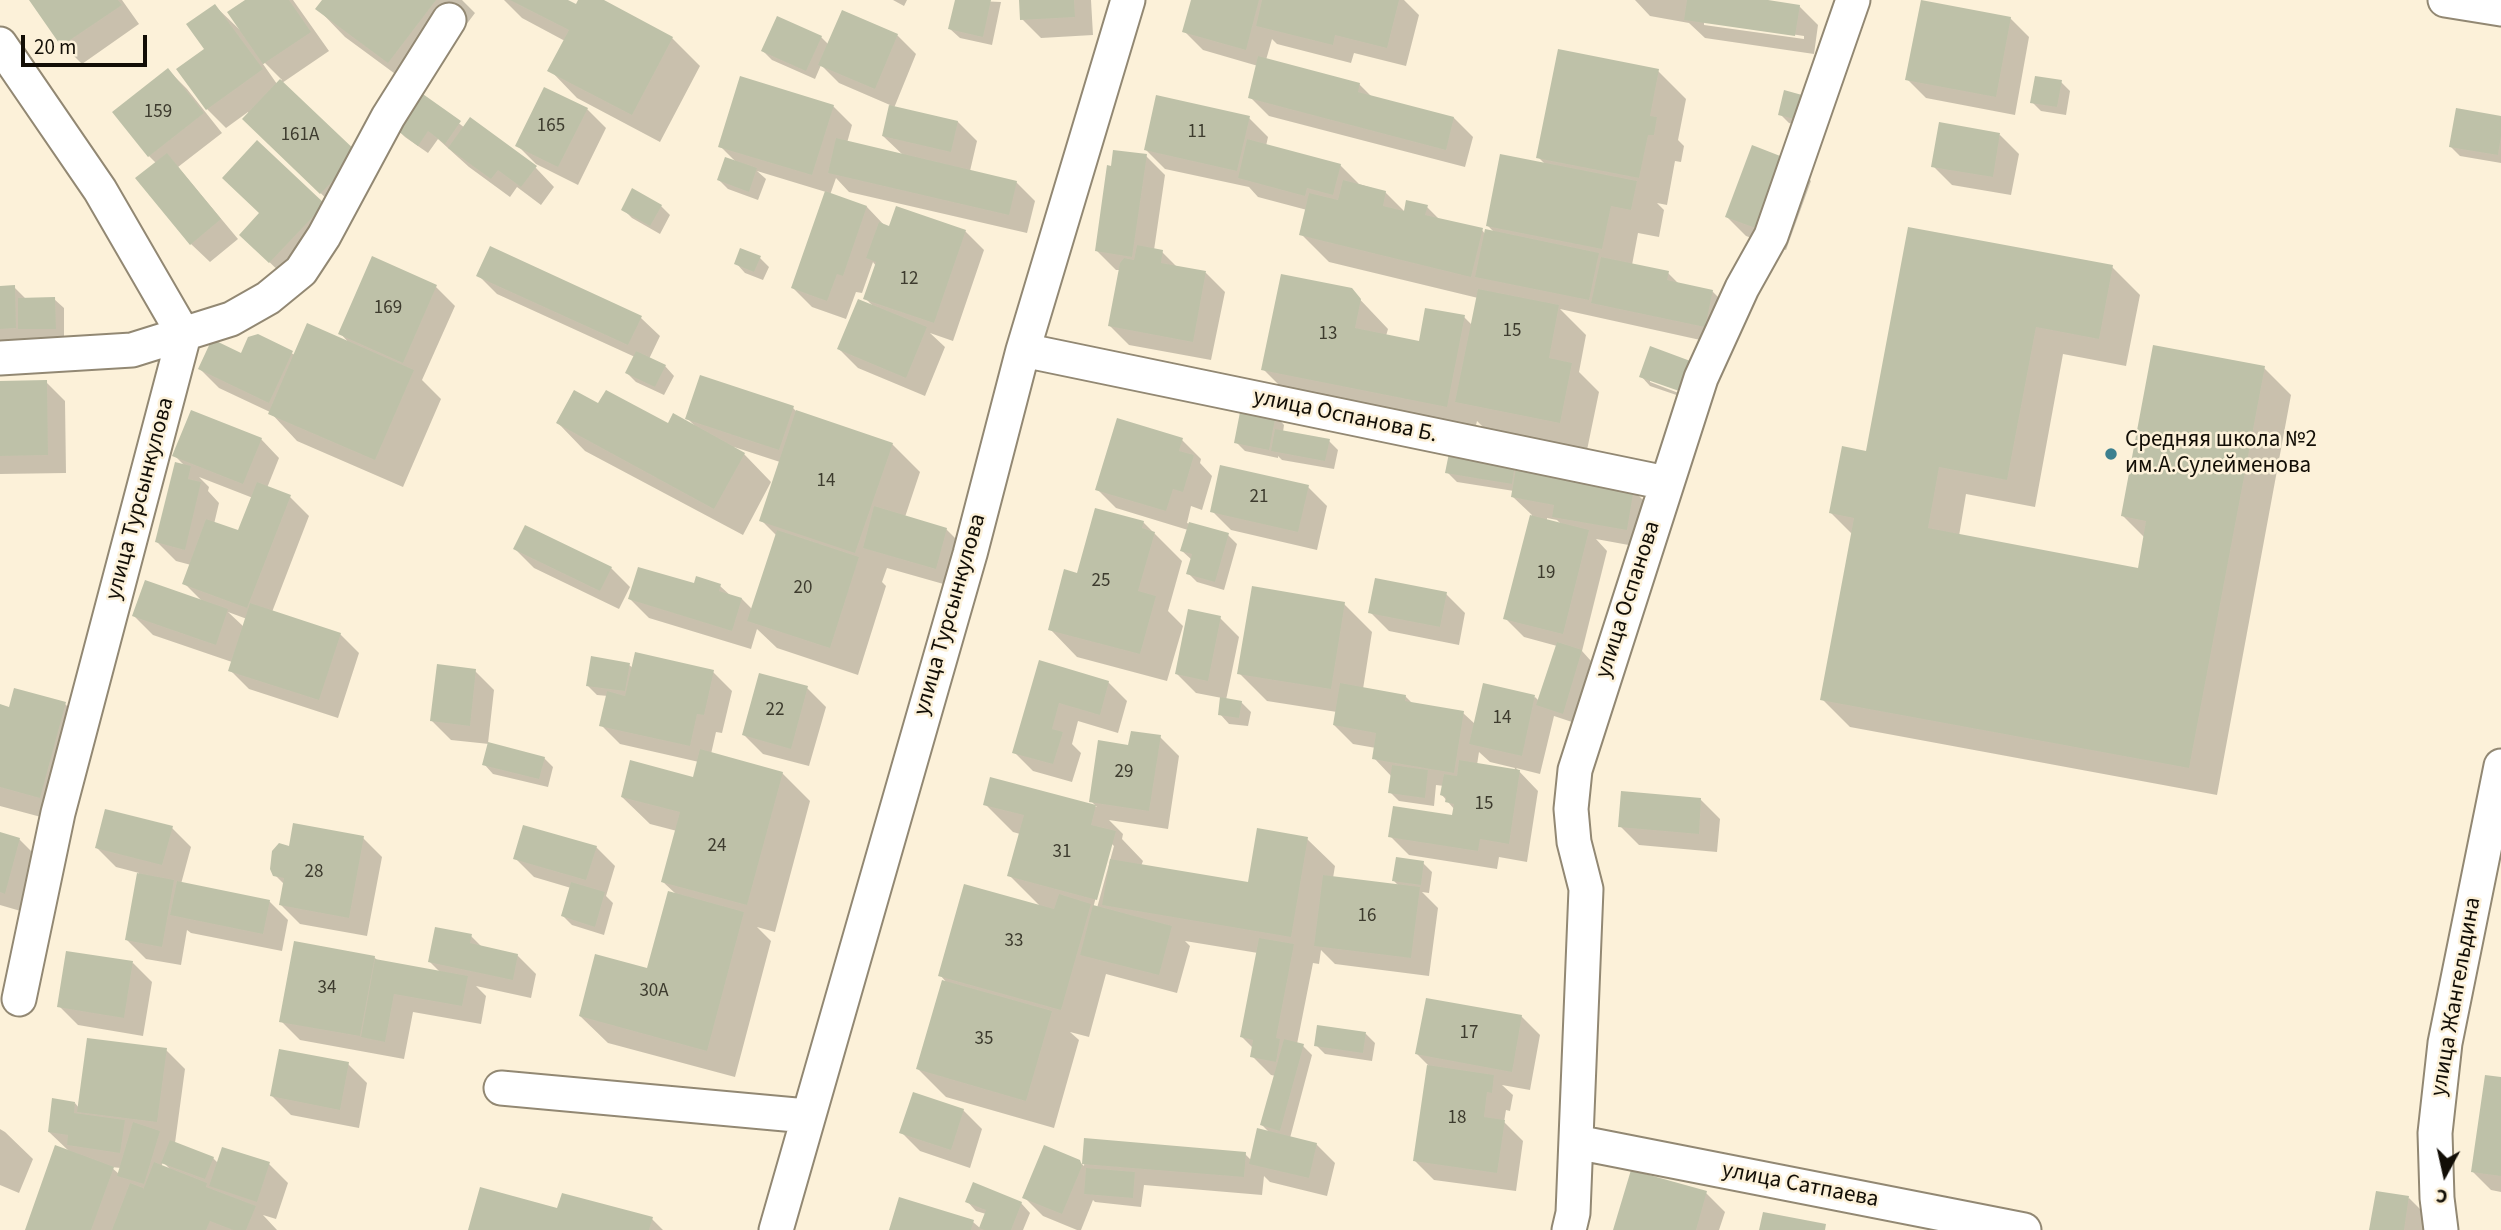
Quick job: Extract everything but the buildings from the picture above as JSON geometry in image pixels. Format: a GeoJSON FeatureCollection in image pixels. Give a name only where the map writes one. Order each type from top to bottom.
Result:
{"type":"FeatureCollection","features":[{"type":"Feature","properties":{"kind":"street","name":"улица Турсынкулова"},"geometry":{"type":"LineString","coordinates":[[776,1230],[970,554],[1023,351],[1128,0]]}},
{"type":"Feature","properties":{"kind":"street","name":"улица Оспанова"},"geometry":{"type":"LineString","coordinates":[[1569,1230],[1573,1213],[1586,890],[1574,842],[1571,809],[1575,770],[1701,378],[1742,288],[1771,236],[1853,0]]}},
{"type":"Feature","properties":{"kind":"street"},"geometry":{"type":"LineString","coordinates":[[2445,0],[2501,9]]}},
{"type":"Feature","properties":{"kind":"street"},"geometry":{"type":"LineString","coordinates":[[0,358],[132,350],[231,319],[268,298],[301,271],[324,236],[388,117],[449,20]]}},
{"type":"Feature","properties":{"kind":"street"},"geometry":{"type":"LineString","coordinates":[[0,44],[100,190],[184,335]]}},
{"type":"Feature","properties":{"kind":"street","name":"улица Турсынкулова"},"geometry":{"type":"LineString","coordinates":[[19,999],[58,813],[184,335]]}},
{"type":"Feature","properties":{"kind":"street","name":"улица Оспанова Б."},"geometry":{"type":"LineString","coordinates":[[1023,351],[1666,483]]}},
{"type":"Feature","properties":{"kind":"street","name":"улица Жангельдина"},"geometry":{"type":"LineString","coordinates":[[2441,1230],[2435,1133],[2445,1043],[2499,786]]}},
{"type":"Feature","properties":{"kind":"street"},"geometry":{"type":"LineString","coordinates":[[501,1088],[807,1116]]}},
{"type":"Feature","properties":{"kind":"street","name":"улица Сатпаева"},"geometry":{"type":"LineString","coordinates":[[1576,1142],[2024,1230]]}},
{"type":"Feature","properties":{"kind":"place","name":"Средняя школа №2 им.А.Сулейменова"},"geometry":{"type":"Point","coordinates":[2111,454]}}]}
